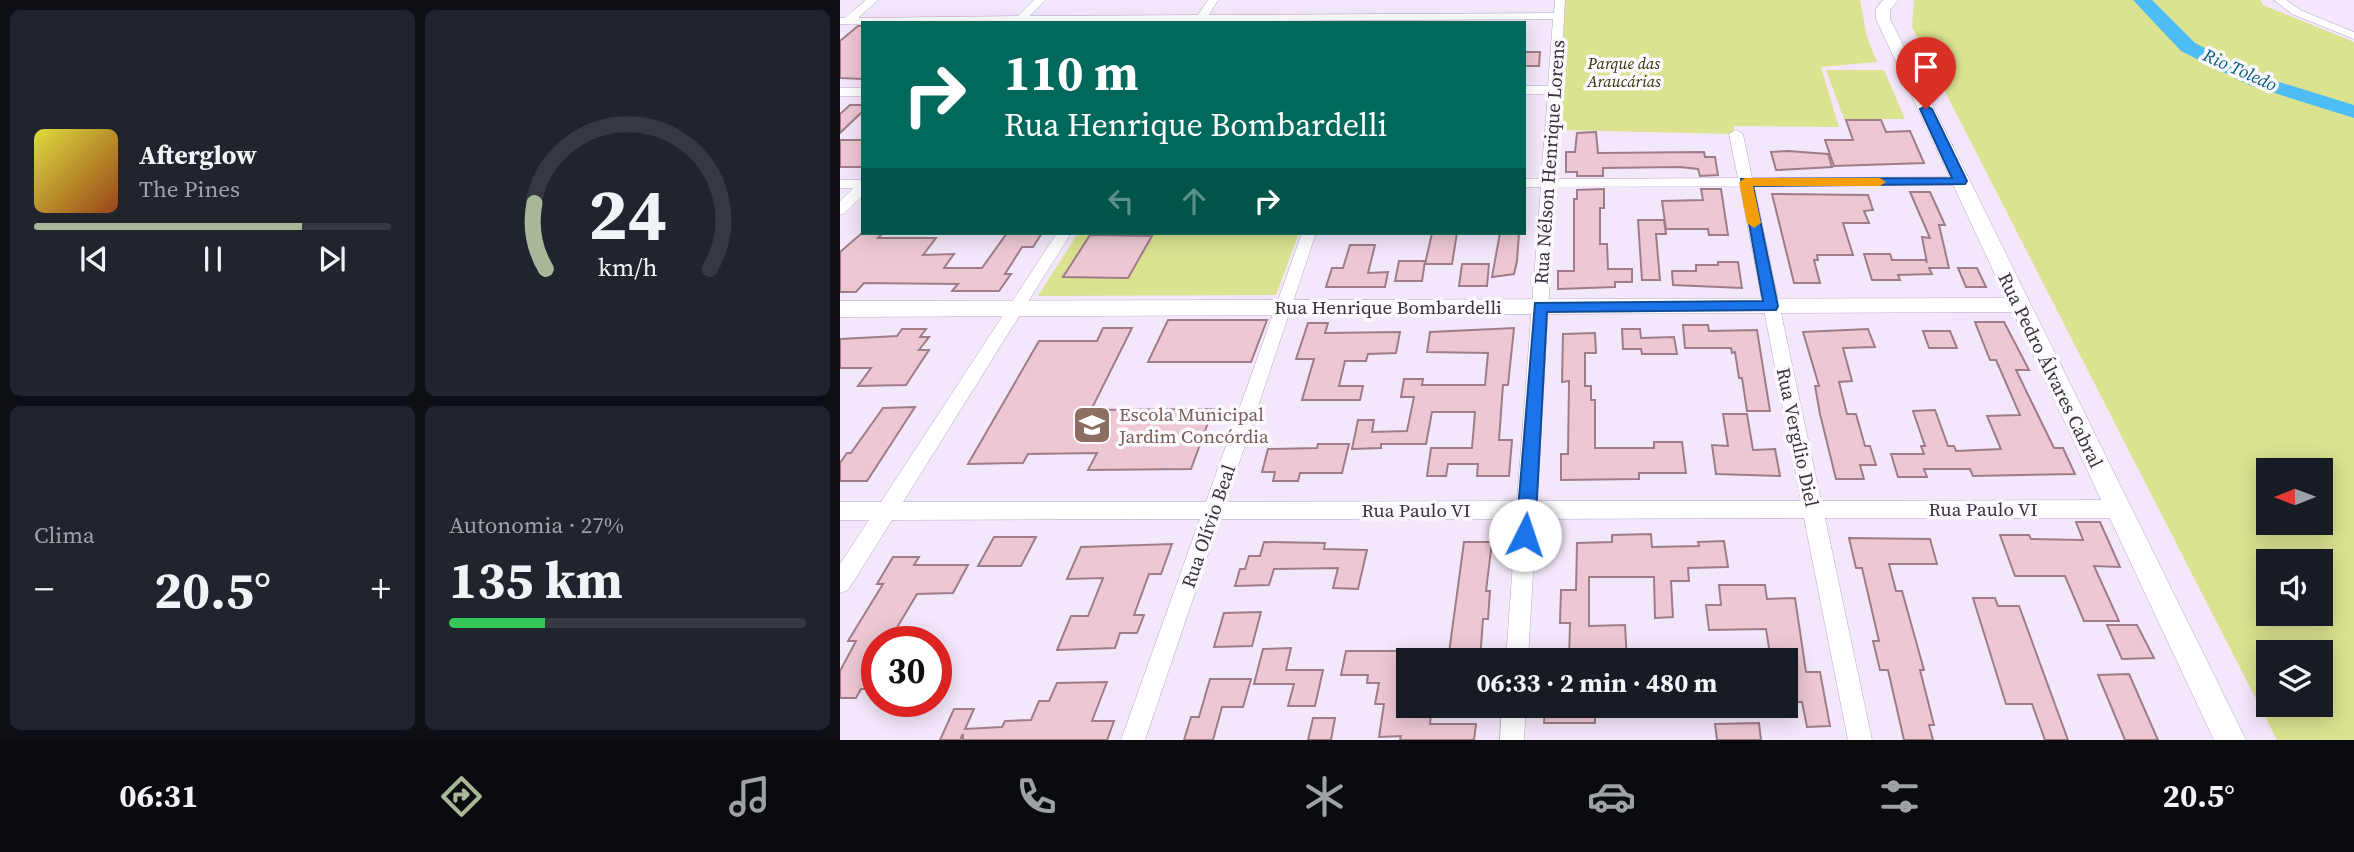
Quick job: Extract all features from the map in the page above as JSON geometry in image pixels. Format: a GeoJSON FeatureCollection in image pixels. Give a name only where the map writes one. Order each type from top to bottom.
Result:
{"type":"FeatureCollection","features":[{"type":"Feature","properties":{"kind":"street"},"geometry":{"type":"LineString","coordinates":[[842,23],[873,0]]}},
{"type":"Feature","properties":{"kind":"street"},"geometry":{"type":"LineString","coordinates":[[1020,21],[1040,0]]}},
{"type":"Feature","properties":{"kind":"street"},"geometry":{"type":"LineString","coordinates":[[1200,20],[1213,0]]}},
{"type":"Feature","properties":{"kind":"street","name":"Rua Pedro Álvares Cabral"},"geometry":{"type":"LineString","coordinates":[[1891,0],[1884,9],[1883,19],[2230,740]]}},
{"type":"Feature","properties":{"kind":"street"},"geometry":{"type":"LineString","coordinates":[[2279,0],[2296,12],[2354,36]]}},
{"type":"Feature","properties":{"kind":"street"},"geometry":{"type":"LineString","coordinates":[[1020,21],[1383,20],[1559,8]]}},
{"type":"Feature","properties":{"kind":"street","name":"Rua Nélson Henrique Lorens"},"geometry":{"type":"LineString","coordinates":[[1518,648],[1559,8]]}},
{"type":"Feature","properties":{"kind":"street"},"geometry":{"type":"LineString","coordinates":[[842,23],[861,23]]}},
{"type":"Feature","properties":{"kind":"street"},"geometry":{"type":"LineString","coordinates":[[1526,90],[1554,90]]}},
{"type":"Feature","properties":{"kind":"street"},"geometry":{"type":"LineString","coordinates":[[840,92],[861,92]]}},
{"type":"Feature","properties":{"kind":"street","name":"Rua Vergílio Diel"},"geometry":{"type":"LineString","coordinates":[[1736,134],[1860,740]]}},
{"type":"Feature","properties":{"kind":"street"},"geometry":{"type":"LineString","coordinates":[[1526,183],[1960,181]]}},
{"type":"Feature","properties":{"kind":"street"},"geometry":{"type":"LineString","coordinates":[[840,184],[861,185]]}},
{"type":"Feature","properties":{"kind":"street"},"geometry":{"type":"LineString","coordinates":[[840,210],[861,187]]}},
{"type":"Feature","properties":{"kind":"street"},"geometry":{"type":"LineString","coordinates":[[840,583],[1063,235]]}},
{"type":"Feature","properties":{"kind":"street","name":"Rua Olívio Beal"},"geometry":{"type":"LineString","coordinates":[[1133,740],[1308,235]]}},
{"type":"Feature","properties":{"kind":"street","name":"Rua Henrique Bombardelli"},"geometry":{"type":"LineString","coordinates":[[840,309],[2020,305]]}},
{"type":"Feature","properties":{"kind":"street","name":"Rua Paulo VI"},"geometry":{"type":"LineString","coordinates":[[840,511],[2118,509]]}},
{"type":"Feature","properties":{"kind":"street"},"geometry":{"type":"LineString","coordinates":[[1512,740],[1513,718]]}},
{"type":"Feature","properties":{"kind":"green space","name":"Parque das Araucárias"},"geometry":{"type":"Polygon","coordinates":[[[1565,0],[1860,0],[1867,37],[1877,62],[1821,67],[1839,127],[1734,126],[1734,134],[1560,130],[1565,0]]]}},
{"type":"Feature","properties":{"kind":"green space"},"geometry":{"type":"Polygon","coordinates":[[[1914,0],[2260,0],[2263,5],[2354,42],[2354,740],[2277,740],[2265,717],[2333,717],[2333,640],[2256,640],[2256,699],[1912,27],[1914,0]]]}},
{"type":"Feature","properties":{"kind":"green space"},"geometry":{"type":"Polygon","coordinates":[[[1826,70],[1884,70],[1905,119],[1844,119],[1826,70]]]}},
{"type":"Feature","properties":{"kind":"green space"},"geometry":{"type":"Polygon","coordinates":[[[1077,235],[1298,235],[1276,295],[1038,296],[1077,235]]]}},
{"type":"Feature","properties":{"kind":"building"},"geometry":{"type":"Polygon","coordinates":[[[861,26],[861,79],[840,78],[840,41],[861,26]]]}},
{"type":"Feature","properties":{"kind":"building"},"geometry":{"type":"Polygon","coordinates":[[[1526,52],[1540,52],[1539,66],[1526,66],[1526,52]]]}},
{"type":"Feature","properties":{"kind":"building"},"geometry":{"type":"Polygon","coordinates":[[[850,105],[861,105],[861,113],[840,133],[840,114],[850,105]]]}},
{"type":"Feature","properties":{"kind":"building"},"geometry":{"type":"Polygon","coordinates":[[[1846,120],[1881,120],[1886,132],[1910,131],[1924,163],[1834,166],[1825,140],[1853,140],[1846,120]]]}},
{"type":"Feature","properties":{"kind":"building"},"geometry":{"type":"Polygon","coordinates":[[[1596,132],[1598,153],[1704,152],[1705,157],[1715,157],[1718,175],[1700,176],[1698,169],[1680,167],[1603,168],[1603,176],[1577,176],[1577,172],[1566,172],[1566,152],[1575,152],[1577,133],[1596,132]]]}},
{"type":"Feature","properties":{"kind":"building"},"geometry":{"type":"Polygon","coordinates":[[[840,140],[861,140],[861,167],[840,167],[840,140]]]}},
{"type":"Feature","properties":{"kind":"building"},"geometry":{"type":"Polygon","coordinates":[[[1771,152],[1828,154],[1832,167],[1776,170],[1771,152]]]}},
{"type":"Feature","properties":{"kind":"building"},"geometry":{"type":"Polygon","coordinates":[[[1604,189],[1604,208],[1600,208],[1600,244],[1607,244],[1608,269],[1632,269],[1632,282],[1615,282],[1615,287],[1558,289],[1558,271],[1574,271],[1574,199],[1577,199],[1577,190],[1604,189]]]}},
{"type":"Feature","properties":{"kind":"building"},"geometry":{"type":"Polygon","coordinates":[[[1701,189],[1721,189],[1728,235],[1709,235],[1708,229],[1666,229],[1662,201],[1703,200],[1701,189]]]}},
{"type":"Feature","properties":{"kind":"building"},"geometry":{"type":"Polygon","coordinates":[[[1910,192],[1930,192],[1945,225],[1939,225],[1949,268],[1929,268],[1932,274],[1898,275],[1900,280],[1872,280],[1864,254],[1890,254],[1892,260],[1926,260],[1927,263],[1922,237],[1930,238],[1910,192]]]}},
{"type":"Feature","properties":{"kind":"building"},"geometry":{"type":"Polygon","coordinates":[[[1772,194],[1868,195],[1873,210],[1864,211],[1869,223],[1843,223],[1853,255],[1817,255],[1818,260],[1814,260],[1820,283],[1794,283],[1772,194]]]}},
{"type":"Feature","properties":{"kind":"building"},"geometry":{"type":"Polygon","coordinates":[[[1638,220],[1664,220],[1666,234],[1656,234],[1660,280],[1642,280],[1638,220]]]}},
{"type":"Feature","properties":{"kind":"building"},"geometry":{"type":"Polygon","coordinates":[[[861,234],[881,235],[878,238],[936,238],[923,255],[954,254],[944,268],[982,268],[1006,235],[1041,235],[1033,247],[1022,247],[1005,274],[1011,274],[999,291],[952,291],[958,284],[864,283],[856,292],[840,292],[840,252],[861,234]]]}},
{"type":"Feature","properties":{"kind":"building"},"geometry":{"type":"Polygon","coordinates":[[[1090,235],[1152,236],[1128,278],[1063,277],[1090,235]]]}},
{"type":"Feature","properties":{"kind":"building"},"geometry":{"type":"Polygon","coordinates":[[[1432,235],[1457,235],[1452,264],[1425,264],[1432,235]]]}},
{"type":"Feature","properties":{"kind":"building"},"geometry":{"type":"Polygon","coordinates":[[[1500,235],[1519,235],[1514,274],[1492,277],[1500,235]]]}},
{"type":"Feature","properties":{"kind":"building"},"geometry":{"type":"Polygon","coordinates":[[[1350,245],[1375,245],[1368,273],[1388,272],[1385,287],[1326,287],[1332,268],[1343,268],[1350,245]]]}},
{"type":"Feature","properties":{"kind":"building"},"geometry":{"type":"Polygon","coordinates":[[[1399,261],[1425,261],[1422,281],[1395,281],[1399,261]]]}},
{"type":"Feature","properties":{"kind":"building"},"geometry":{"type":"Polygon","coordinates":[[[1718,262],[1738,262],[1742,288],[1673,285],[1672,271],[1696,271],[1696,265],[1718,265],[1718,262]]]}},
{"type":"Feature","properties":{"kind":"building"},"geometry":{"type":"Polygon","coordinates":[[[1462,264],[1489,264],[1487,286],[1459,286],[1462,264]]]}},
{"type":"Feature","properties":{"kind":"building"},"geometry":{"type":"Polygon","coordinates":[[[1958,268],[1977,268],[1986,287],[1966,287],[1958,268]]]}},
{"type":"Feature","properties":{"kind":"building"},"geometry":{"type":"Polygon","coordinates":[[[1168,320],[1267,320],[1251,362],[1148,362],[1168,320]]]}},
{"type":"Feature","properties":{"kind":"building"},"geometry":{"type":"Polygon","coordinates":[[[1975,322],[2004,322],[2029,370],[2016,370],[2054,448],[2063,448],[2075,474],[1973,476],[1970,469],[1924,469],[1927,477],[1898,477],[1891,454],[1924,454],[1921,446],[1925,446],[1913,411],[1935,410],[1948,446],[1954,446],[1956,451],[2001,449],[1987,416],[2020,415],[1996,360],[1990,360],[1975,322]]]}},
{"type":"Feature","properties":{"kind":"building"},"geometry":{"type":"Polygon","coordinates":[[[1308,323],[1328,323],[1325,333],[1400,332],[1396,353],[1368,354],[1366,361],[1345,361],[1339,386],[1363,386],[1360,400],[1302,400],[1314,359],[1296,359],[1308,323]]]}},
{"type":"Feature","properties":{"kind":"building"},"geometry":{"type":"Polygon","coordinates":[[[1683,325],[1708,325],[1709,331],[1757,330],[1770,411],[1747,411],[1742,378],[1739,378],[1735,352],[1732,353],[1731,348],[1685,348],[1683,325]]]}},
{"type":"Feature","properties":{"kind":"building"},"geometry":{"type":"Polygon","coordinates":[[[1103,328],[1132,328],[1091,410],[1213,409],[1191,469],[1088,470],[1097,453],[1028,454],[1023,463],[968,464],[1039,341],[1097,341],[1103,328]]]}},
{"type":"Feature","properties":{"kind":"building"},"geometry":{"type":"Polygon","coordinates":[[[1514,328],[1508,385],[1503,385],[1499,440],[1512,440],[1509,476],[1477,476],[1478,464],[1448,464],[1446,476],[1427,476],[1431,448],[1472,448],[1475,412],[1432,412],[1426,444],[1381,444],[1381,448],[1352,449],[1358,420],[1374,420],[1372,432],[1407,431],[1414,397],[1401,397],[1404,379],[1423,379],[1422,385],[1485,385],[1488,353],[1427,352],[1430,332],[1514,328]]]}},
{"type":"Feature","properties":{"kind":"building"},"geometry":{"type":"Polygon","coordinates":[[[902,329],[926,329],[920,337],[929,337],[919,350],[929,350],[906,385],[858,386],[871,368],[840,368],[840,339],[897,336],[902,329]]]}},
{"type":"Feature","properties":{"kind":"building"},"geometry":{"type":"Polygon","coordinates":[[[1622,329],[1640,329],[1641,338],[1674,337],[1677,354],[1642,354],[1641,349],[1623,349],[1622,329]]]}},
{"type":"Feature","properties":{"kind":"building"},"geometry":{"type":"Polygon","coordinates":[[[1868,329],[1875,347],[1843,348],[1852,381],[1839,382],[1847,414],[1856,414],[1865,446],[1870,446],[1876,465],[1860,465],[1864,479],[1836,479],[1820,414],[1815,386],[1819,386],[1803,332],[1868,329]]]}},
{"type":"Feature","properties":{"kind":"building"},"geometry":{"type":"Polygon","coordinates":[[[1923,331],[1950,331],[1957,348],[1929,348],[1923,331]]]}},
{"type":"Feature","properties":{"kind":"building"},"geometry":{"type":"Polygon","coordinates":[[[1595,333],[1596,353],[1585,353],[1585,386],[1591,386],[1591,400],[1595,400],[1595,448],[1654,448],[1654,442],[1682,442],[1686,473],[1639,473],[1639,479],[1561,480],[1561,454],[1568,454],[1569,381],[1562,382],[1563,334],[1595,333]]]}},
{"type":"Feature","properties":{"kind":"building"},"geometry":{"type":"Polygon","coordinates":[[[915,407],[867,481],[840,481],[840,463],[847,453],[851,453],[883,408],[915,407]]]}},
{"type":"Feature","properties":{"kind":"building"},"geometry":{"type":"Polygon","coordinates":[[[1723,414],[1747,414],[1753,450],[1775,449],[1780,476],[1716,474],[1712,445],[1728,446],[1723,414]]]}},
{"type":"Feature","properties":{"kind":"building"},"geometry":{"type":"Polygon","coordinates":[[[1318,444],[1349,444],[1342,473],[1300,473],[1298,481],[1273,481],[1275,472],[1262,472],[1268,449],[1317,448],[1318,444]]]}},
{"type":"Feature","properties":{"kind":"building"},"geometry":{"type":"Polygon","coordinates":[[[2076,522],[2100,522],[2120,567],[2094,566],[2119,621],[2084,621],[2065,576],[2015,576],[2000,535],[2029,535],[2031,539],[2083,540],[2076,522]]]}},
{"type":"Feature","properties":{"kind":"building"},"geometry":{"type":"Polygon","coordinates":[[[1651,534],[1652,547],[1699,546],[1698,542],[1724,541],[1728,567],[1688,568],[1689,581],[1671,581],[1673,617],[1655,618],[1654,577],[1589,577],[1589,626],[1625,625],[1626,648],[1569,648],[1570,623],[1560,623],[1561,590],[1576,590],[1577,543],[1612,542],[1612,535],[1651,534]]]}},
{"type":"Feature","properties":{"kind":"building"},"geometry":{"type":"Polygon","coordinates":[[[994,537],[1036,537],[1021,566],[978,566],[994,537]]]}},
{"type":"Feature","properties":{"kind":"building"},"geometry":{"type":"Polygon","coordinates":[[[1849,538],[1930,539],[1937,564],[1889,564],[1896,591],[1902,591],[1924,670],[1920,670],[1934,725],[1929,725],[1933,740],[1904,740],[1888,670],[1880,670],[1873,641],[1879,641],[1862,568],[1856,568],[1849,538]]]}},
{"type":"Feature","properties":{"kind":"building"},"geometry":{"type":"Polygon","coordinates":[[[1264,542],[1325,543],[1324,549],[1367,550],[1358,589],[1333,588],[1338,568],[1274,569],[1269,585],[1235,586],[1240,569],[1245,569],[1249,556],[1260,556],[1264,542]]]}},
{"type":"Feature","properties":{"kind":"building"},"geometry":{"type":"Polygon","coordinates":[[[1464,542],[1492,542],[1486,591],[1490,591],[1488,619],[1483,619],[1481,648],[1450,648],[1464,542]]]}},
{"type":"Feature","properties":{"kind":"building"},"geometry":{"type":"Polygon","coordinates":[[[1172,544],[1161,574],[1149,574],[1134,615],[1144,615],[1137,633],[1120,633],[1115,648],[1057,650],[1071,616],[1088,616],[1103,578],[1067,579],[1081,547],[1172,544]]]}},
{"type":"Feature","properties":{"kind":"building"},"geometry":{"type":"Polygon","coordinates":[[[893,557],[919,557],[914,565],[968,565],[953,593],[917,594],[898,626],[861,626],[861,689],[856,698],[840,698],[840,671],[856,641],[848,641],[883,584],[877,584],[893,557]]]}},
{"type":"Feature","properties":{"kind":"building"},"geometry":{"type":"Polygon","coordinates":[[[1719,585],[1765,585],[1767,599],[1795,598],[1806,672],[1820,672],[1830,726],[1807,727],[1802,702],[1798,702],[1798,648],[1769,648],[1766,629],[1709,630],[1706,605],[1721,605],[1719,585]]]}},
{"type":"Feature","properties":{"kind":"building"},"geometry":{"type":"Polygon","coordinates":[[[1973,598],[1995,598],[1998,606],[2019,606],[2068,740],[2045,740],[2032,704],[2006,704],[1973,598]]]}},
{"type":"Feature","properties":{"kind":"building"},"geometry":{"type":"Polygon","coordinates":[[[1261,612],[1252,646],[1214,647],[1224,613],[1261,612]]]}},
{"type":"Feature","properties":{"kind":"building"},"geometry":{"type":"Polygon","coordinates":[[[2107,625],[2137,625],[2154,658],[2122,659],[2107,625]]]}},
{"type":"Feature","properties":{"kind":"building"},"geometry":{"type":"Polygon","coordinates":[[[1291,648],[1286,670],[1323,670],[1315,706],[1288,706],[1294,684],[1254,684],[1263,649],[1291,648]]]}},
{"type":"Feature","properties":{"kind":"building"},"geometry":{"type":"Polygon","coordinates":[[[1346,651],[1396,651],[1396,718],[1431,718],[1430,724],[1476,724],[1474,740],[1400,740],[1401,736],[1379,737],[1384,704],[1375,704],[1379,683],[1367,683],[1368,675],[1341,675],[1346,651]]]}},
{"type":"Feature","properties":{"kind":"building"},"geometry":{"type":"Polygon","coordinates":[[[2129,674],[2158,740],[2125,740],[2098,675],[2129,674]]]}},
{"type":"Feature","properties":{"kind":"building"},"geometry":{"type":"Polygon","coordinates":[[[1210,679],[1251,679],[1243,707],[1222,707],[1213,740],[1184,740],[1191,717],[1199,717],[1210,679]]]}},
{"type":"Feature","properties":{"kind":"building"},"geometry":{"type":"Polygon","coordinates":[[[1107,682],[1092,721],[1114,721],[1107,740],[963,740],[963,734],[960,740],[940,740],[954,709],[974,709],[965,729],[1002,727],[1005,721],[1031,720],[1039,701],[1049,701],[1057,683],[1107,682]]]}},
{"type":"Feature","properties":{"kind":"building"},"geometry":{"type":"Polygon","coordinates":[[[1313,718],[1335,718],[1331,740],[1308,740],[1313,718]]]}},
{"type":"Feature","properties":{"kind":"building"},"geometry":{"type":"Polygon","coordinates":[[[1544,718],[1595,718],[1595,723],[1544,723],[1544,718]]]}},
{"type":"Feature","properties":{"kind":"building"},"geometry":{"type":"Polygon","coordinates":[[[1759,723],[1761,740],[1717,740],[1715,724],[1759,723]]]}},
{"type":"Feature","properties":{"kind":"waterway","name":"Rio Toledo"},"geometry":{"type":"LineString","coordinates":[[2142,0],[2188,47],[2256,81],[2354,112]]}},
{"type":"Feature","properties":{"kind":"slow traffic"},"geometry":{"type":"LineString","coordinates":[[1754,223],[1745,182],[1880,182]]}},
{"type":"Feature","properties":{"kind":"place","name":"Escola Municipal Jardim Concórdia"},"geometry":{"type":"Point","coordinates":[1092,425]}},
{"type":"Feature","properties":{"kind":"route"},"geometry":{"type":"LineString","coordinates":[[1525,535],[1540,307],[1771,306],[1745,182],[1960,181],[1926,109]]}}]}
